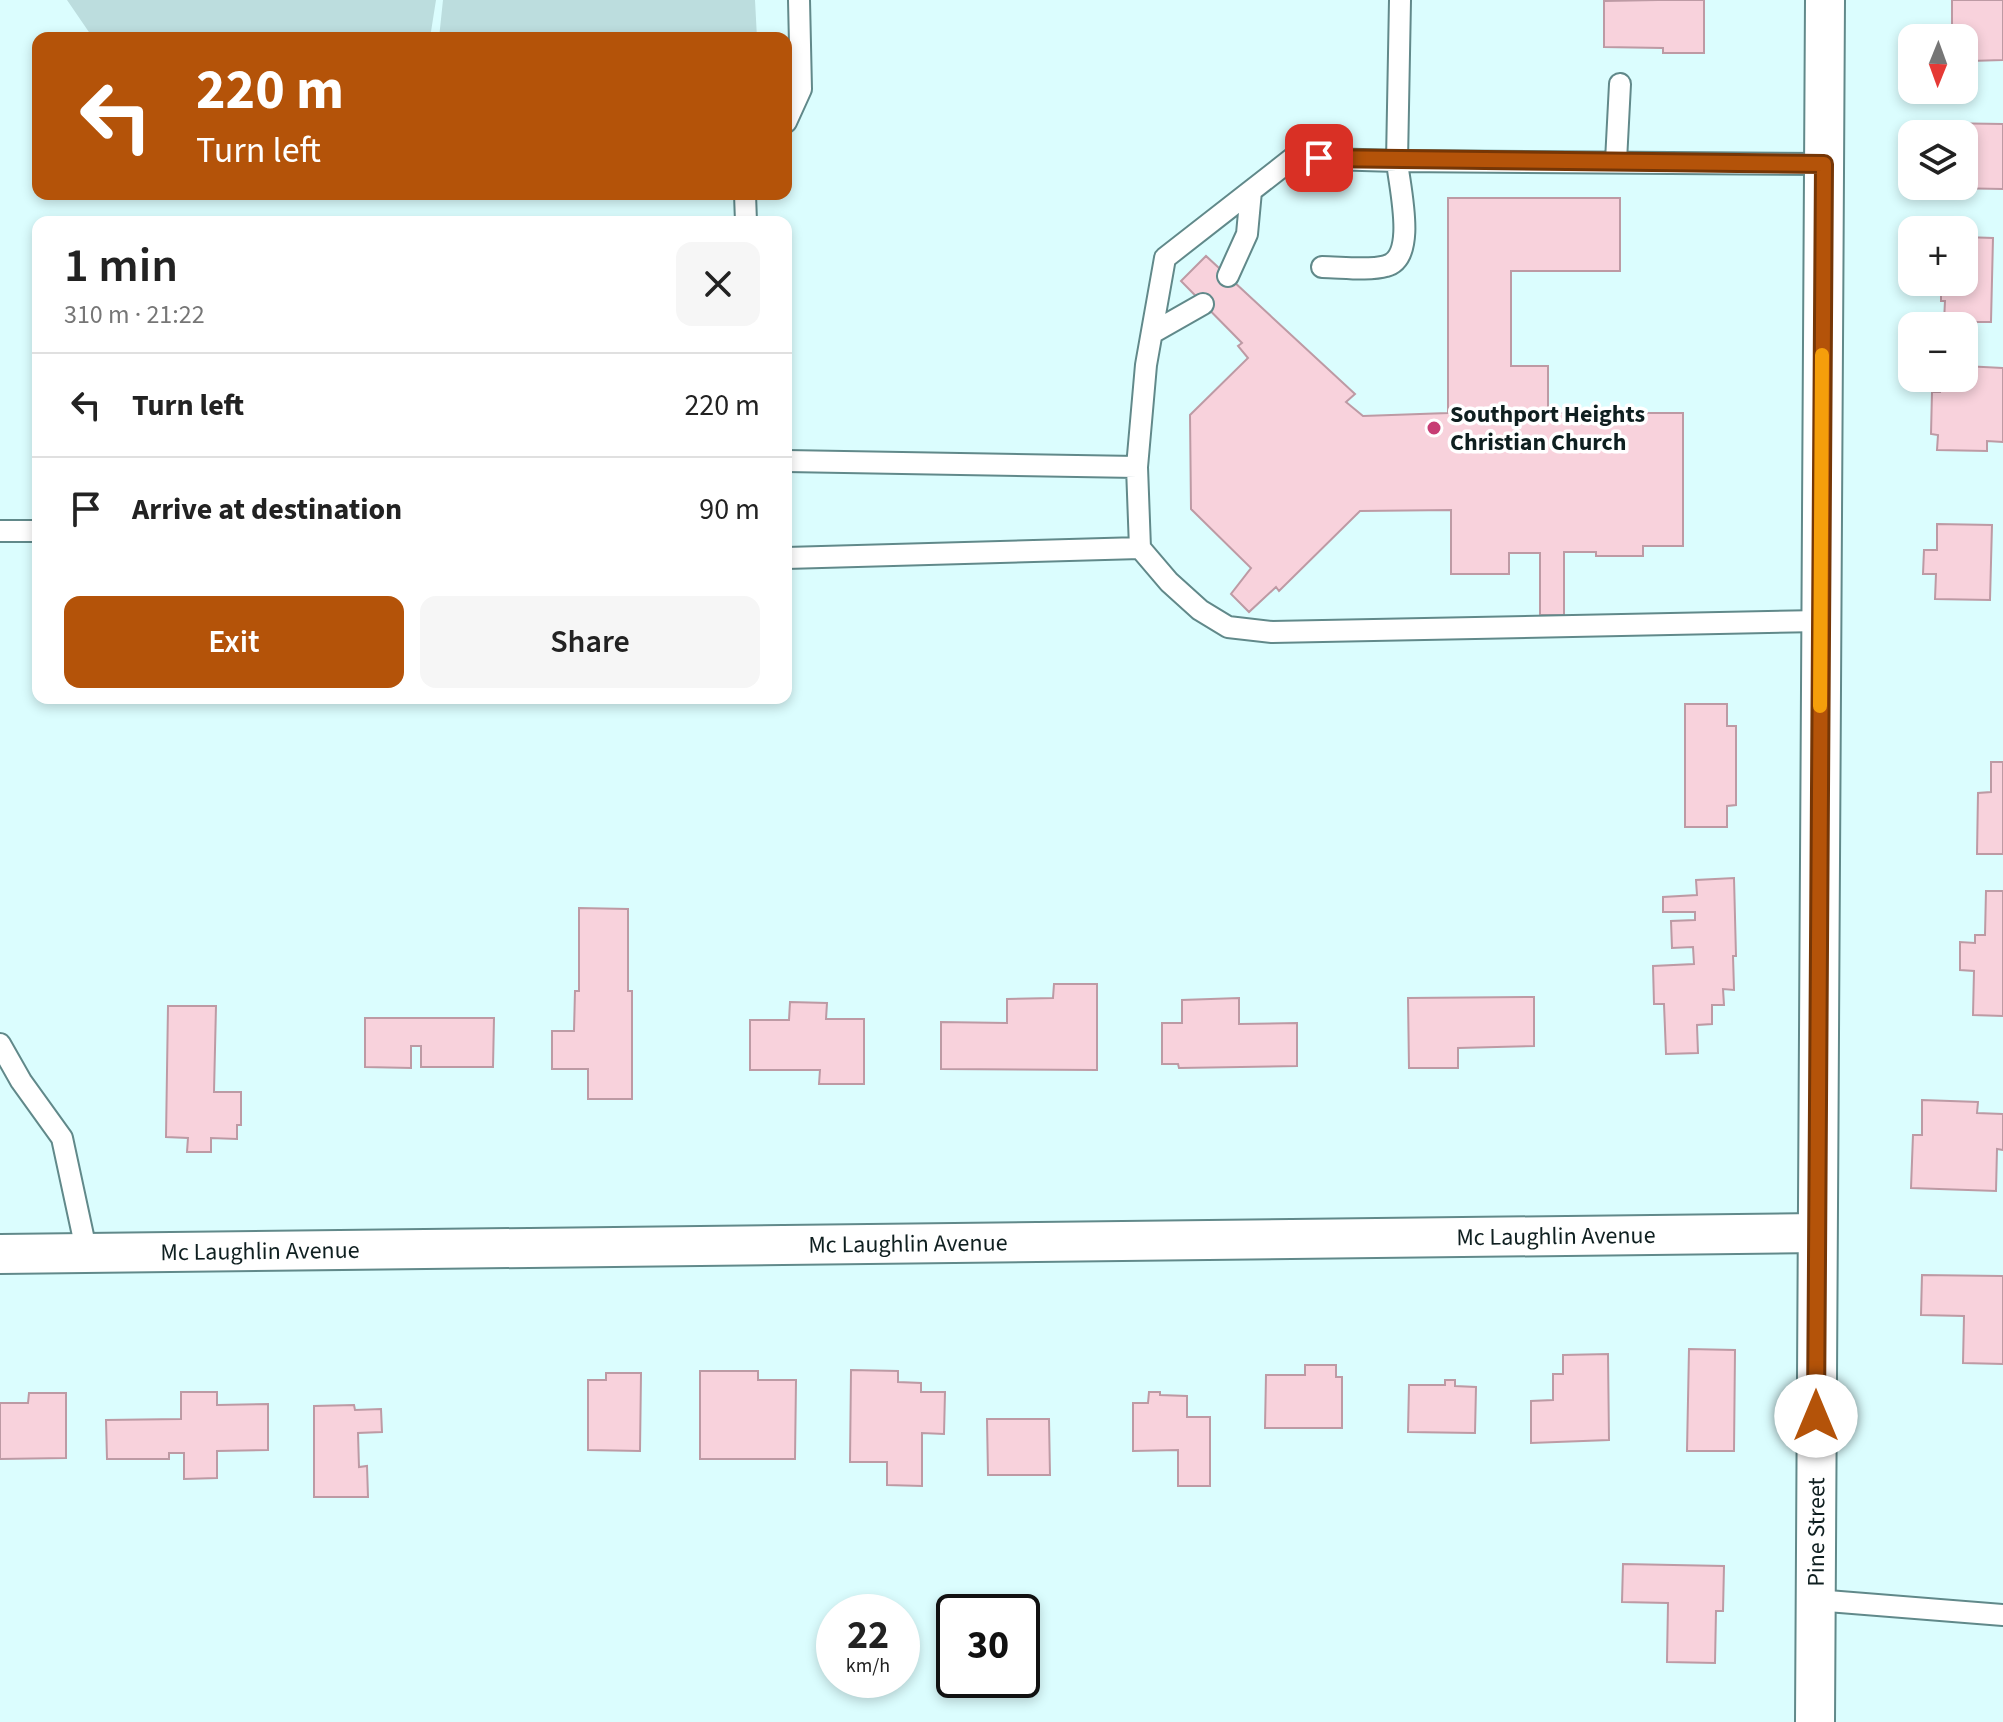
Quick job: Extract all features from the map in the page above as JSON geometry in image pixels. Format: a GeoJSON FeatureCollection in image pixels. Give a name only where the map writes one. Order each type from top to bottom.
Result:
{"type":"FeatureCollection","features":[{"type":"Feature","properties":{"kind":"street","name":"Pine Street"},"geometry":{"type":"LineString","coordinates":[[1815,1722],[1825,0]]}},
{"type":"Feature","properties":{"kind":"street","name":"Mc Laughlin Avenue"},"geometry":{"type":"LineString","coordinates":[[0,1254],[1817,1233]]}},
{"type":"Feature","properties":{"kind":"lane"},"geometry":{"type":"LineString","coordinates":[[792,109],[801,89],[799,0]]}},
{"type":"Feature","properties":{"kind":"lane"},"geometry":{"type":"LineString","coordinates":[[1322,267],[1385,267],[1397,260],[1403,251],[1405,238],[1397,161],[1400,0]]}},
{"type":"Feature","properties":{"kind":"lane"},"geometry":{"type":"LineString","coordinates":[[1616,161],[1620,84]]}},
{"type":"Feature","properties":{"kind":"lane"},"geometry":{"type":"LineString","coordinates":[[1821,621],[1272,632],[1228,627],[1200,610],[1169,582],[1140,548],[1137,467],[1152,333],[1165,258],[1293,158],[1824,164]]}},
{"type":"Feature","properties":{"kind":"lane"},"geometry":{"type":"LineString","coordinates":[[1228,276],[1247,234],[1251,191]]}},
{"type":"Feature","properties":{"kind":"lane"},"geometry":{"type":"LineString","coordinates":[[1152,333],[1203,304]]}},
{"type":"Feature","properties":{"kind":"lane"},"geometry":{"type":"LineString","coordinates":[[792,461],[1137,467]]}},
{"type":"Feature","properties":{"kind":"lane"},"geometry":{"type":"LineString","coordinates":[[0,531],[32,531]]}},
{"type":"Feature","properties":{"kind":"lane"},"geometry":{"type":"LineString","coordinates":[[792,558],[1140,548]]}},
{"type":"Feature","properties":{"kind":"lane"},"geometry":{"type":"LineString","coordinates":[[0,1044],[21,1081],[62,1138],[87,1254]]}},
{"type":"Feature","properties":{"kind":"lane"},"geometry":{"type":"LineString","coordinates":[[1815,1600],[2003,1615]]}},
{"type":"Feature","properties":{"kind":"shaded area"},"geometry":{"type":"Polygon","coordinates":[[[67,0],[436,0],[431,32],[89,32],[67,0]]]}},
{"type":"Feature","properties":{"kind":"shaded area"},"geometry":{"type":"Polygon","coordinates":[[[443,0],[755,0],[757,32],[440,32],[443,0]]]}},
{"type":"Feature","properties":{"kind":"building"},"geometry":{"type":"Polygon","coordinates":[[[1704,0],[1704,53],[1663,53],[1663,48],[1604,47],[1604,1],[1704,0]]]}},
{"type":"Feature","properties":{"kind":"building"},"geometry":{"type":"Polygon","coordinates":[[[1952,0],[2003,0],[2003,60],[1978,61],[1978,24],[1952,24],[1952,0]]]}},
{"type":"Feature","properties":{"kind":"building"},"geometry":{"type":"Polygon","coordinates":[[[1978,124],[2003,124],[2003,189],[1978,189],[1978,124]]]}},
{"type":"Feature","properties":{"kind":"building"},"geometry":{"type":"Polygon","coordinates":[[[1448,198],[1620,198],[1620,271],[1511,271],[1511,366],[1548,366],[1548,413],[1683,413],[1683,546],[1643,546],[1643,556],[1564,552],[1564,615],[1540,615],[1540,553],[1509,553],[1509,574],[1451,574],[1451,510],[1360,511],[1279,591],[1276,587],[1249,612],[1231,594],[1251,568],[1191,509],[1190,415],[1248,358],[1238,346],[1242,343],[1181,281],[1206,256],[1355,394],[1346,402],[1363,416],[1448,413],[1448,198]]]}},
{"type":"Feature","properties":{"kind":"building"},"geometry":{"type":"Polygon","coordinates":[[[1978,237],[1993,238],[1991,322],[1978,322],[1978,312],[1944,312],[1945,301],[1941,301],[1941,296],[1978,296],[1978,237]]]}},
{"type":"Feature","properties":{"kind":"building"},"geometry":{"type":"Polygon","coordinates":[[[1978,367],[2003,368],[2003,442],[1987,441],[1987,451],[1937,450],[1938,435],[1931,434],[1932,392],[1978,392],[1978,367]]]}},
{"type":"Feature","properties":{"kind":"building"},"geometry":{"type":"Polygon","coordinates":[[[1937,524],[1992,525],[1990,600],[1935,599],[1936,574],[1923,574],[1924,550],[1937,550],[1937,524]]]}},
{"type":"Feature","properties":{"kind":"building"},"geometry":{"type":"Polygon","coordinates":[[[1685,704],[1727,704],[1727,726],[1736,726],[1736,805],[1727,806],[1727,827],[1685,827],[1685,704]]]}},
{"type":"Feature","properties":{"kind":"building"},"geometry":{"type":"Polygon","coordinates":[[[1991,762],[2003,762],[2003,854],[1977,854],[1978,793],[1991,792],[1991,762]]]}},
{"type":"Feature","properties":{"kind":"building"},"geometry":{"type":"Polygon","coordinates":[[[1734,878],[1734,990],[1723,989],[1724,1005],[1712,1005],[1712,1024],[1697,1025],[1698,1053],[1666,1054],[1664,1004],[1654,1004],[1653,966],[1694,964],[1693,947],[1672,948],[1671,921],[1695,920],[1695,912],[1663,912],[1663,897],[1697,895],[1696,880],[1734,878]]]}},
{"type":"Feature","properties":{"kind":"building"},"geometry":{"type":"Polygon","coordinates":[[[1986,891],[2003,891],[2003,1016],[1973,1015],[1974,971],[1960,970],[1960,942],[1975,943],[1975,935],[1985,935],[1986,891]]]}},
{"type":"Feature","properties":{"kind":"building"},"geometry":{"type":"Polygon","coordinates":[[[579,908],[628,909],[632,1099],[588,1099],[588,1069],[552,1069],[552,1031],[574,1031],[575,991],[579,991],[579,908]]]}},
{"type":"Feature","properties":{"kind":"building"},"geometry":{"type":"Polygon","coordinates":[[[1054,984],[1097,984],[1097,1070],[941,1069],[941,1022],[1007,1023],[1007,999],[1053,998],[1054,984]]]}},
{"type":"Feature","properties":{"kind":"building"},"geometry":{"type":"Polygon","coordinates":[[[1534,997],[1534,1046],[1458,1048],[1458,1068],[1409,1068],[1408,998],[1534,997]]]}},
{"type":"Feature","properties":{"kind":"building"},"geometry":{"type":"Polygon","coordinates":[[[1239,998],[1239,1024],[1297,1023],[1297,1066],[1179,1068],[1178,1064],[1162,1064],[1162,1023],[1182,1023],[1182,1000],[1239,998]]]}},
{"type":"Feature","properties":{"kind":"building"},"geometry":{"type":"Polygon","coordinates":[[[790,1002],[827,1003],[826,1019],[864,1019],[864,1084],[819,1084],[820,1070],[750,1070],[750,1020],[789,1020],[790,1002]]]}},
{"type":"Feature","properties":{"kind":"building"},"geometry":{"type":"Polygon","coordinates":[[[168,1006],[216,1006],[214,1092],[241,1092],[241,1125],[237,1125],[237,1139],[211,1138],[211,1152],[187,1152],[188,1138],[166,1137],[168,1006]]]}},
{"type":"Feature","properties":{"kind":"building"},"geometry":{"type":"Polygon","coordinates":[[[365,1018],[494,1018],[493,1067],[421,1067],[421,1046],[411,1046],[411,1068],[365,1067],[365,1018]]]}},
{"type":"Feature","properties":{"kind":"building"},"geometry":{"type":"Polygon","coordinates":[[[1922,1100],[1978,1102],[1977,1113],[2003,1114],[2003,1150],[1997,1149],[1996,1191],[1911,1188],[1913,1135],[1922,1135],[1922,1100]]]}},
{"type":"Feature","properties":{"kind":"building"},"geometry":{"type":"Polygon","coordinates":[[[1922,1275],[2003,1276],[2003,1364],[1963,1363],[1964,1316],[1921,1315],[1922,1275]]]}},
{"type":"Feature","properties":{"kind":"building"},"geometry":{"type":"Polygon","coordinates":[[[1689,1349],[1735,1350],[1734,1451],[1687,1451],[1689,1349]]]}},
{"type":"Feature","properties":{"kind":"building"},"geometry":{"type":"Polygon","coordinates":[[[1608,1354],[1609,1440],[1531,1443],[1531,1401],[1553,1400],[1553,1374],[1563,1374],[1563,1355],[1608,1354]]]}},
{"type":"Feature","properties":{"kind":"building"},"geometry":{"type":"Polygon","coordinates":[[[1305,1365],[1336,1365],[1336,1377],[1342,1377],[1342,1428],[1265,1428],[1266,1375],[1305,1375],[1305,1365]]]}},
{"type":"Feature","properties":{"kind":"building"},"geometry":{"type":"Polygon","coordinates":[[[851,1370],[898,1371],[898,1382],[921,1383],[921,1392],[945,1392],[944,1434],[922,1433],[922,1486],[887,1485],[887,1462],[850,1462],[851,1370]]]}},
{"type":"Feature","properties":{"kind":"building"},"geometry":{"type":"Polygon","coordinates":[[[700,1371],[758,1371],[758,1380],[796,1380],[795,1459],[700,1459],[700,1371]]]}},
{"type":"Feature","properties":{"kind":"building"},"geometry":{"type":"Polygon","coordinates":[[[606,1373],[641,1373],[640,1451],[588,1450],[588,1380],[606,1380],[606,1373]]]}},
{"type":"Feature","properties":{"kind":"building"},"geometry":{"type":"Polygon","coordinates":[[[1445,1380],[1455,1380],[1455,1386],[1476,1387],[1475,1433],[1408,1432],[1409,1385],[1445,1385],[1445,1380]]]}},
{"type":"Feature","properties":{"kind":"building"},"geometry":{"type":"Polygon","coordinates":[[[181,1392],[217,1392],[217,1405],[268,1404],[268,1450],[217,1451],[217,1478],[184,1479],[184,1453],[169,1453],[169,1459],[107,1459],[106,1420],[181,1419],[181,1392]]]}},
{"type":"Feature","properties":{"kind":"building"},"geometry":{"type":"Polygon","coordinates":[[[1149,1392],[1187,1396],[1187,1417],[1210,1417],[1210,1486],[1178,1486],[1178,1450],[1133,1451],[1133,1403],[1148,1403],[1149,1392]]]}},
{"type":"Feature","properties":{"kind":"building"},"geometry":{"type":"Polygon","coordinates":[[[29,1393],[66,1393],[66,1458],[0,1459],[0,1403],[28,1403],[29,1393]]]}},
{"type":"Feature","properties":{"kind":"building"},"geometry":{"type":"Polygon","coordinates":[[[354,1405],[355,1410],[381,1409],[382,1432],[358,1433],[359,1467],[367,1466],[368,1497],[314,1497],[314,1406],[354,1405]]]}},
{"type":"Feature","properties":{"kind":"building"},"geometry":{"type":"Polygon","coordinates":[[[987,1419],[1049,1419],[1050,1475],[988,1475],[987,1419]]]}},
{"type":"Feature","properties":{"kind":"building"},"geometry":{"type":"Polygon","coordinates":[[[1623,1564],[1724,1566],[1723,1611],[1716,1611],[1715,1663],[1667,1662],[1668,1603],[1622,1602],[1623,1564]]]}},
{"type":"Feature","properties":{"kind":"slow traffic"},"geometry":{"type":"LineString","coordinates":[[1820,706],[1822,355]]}},
{"type":"Feature","properties":{"kind":"place","name":"Southport Heights Christian Church"},"geometry":{"type":"Point","coordinates":[1434,428]}},
{"type":"Feature","properties":{"kind":"route"},"geometry":{"type":"LineString","coordinates":[[1319,158],[1824,164],[1816,1416]]}}]}
